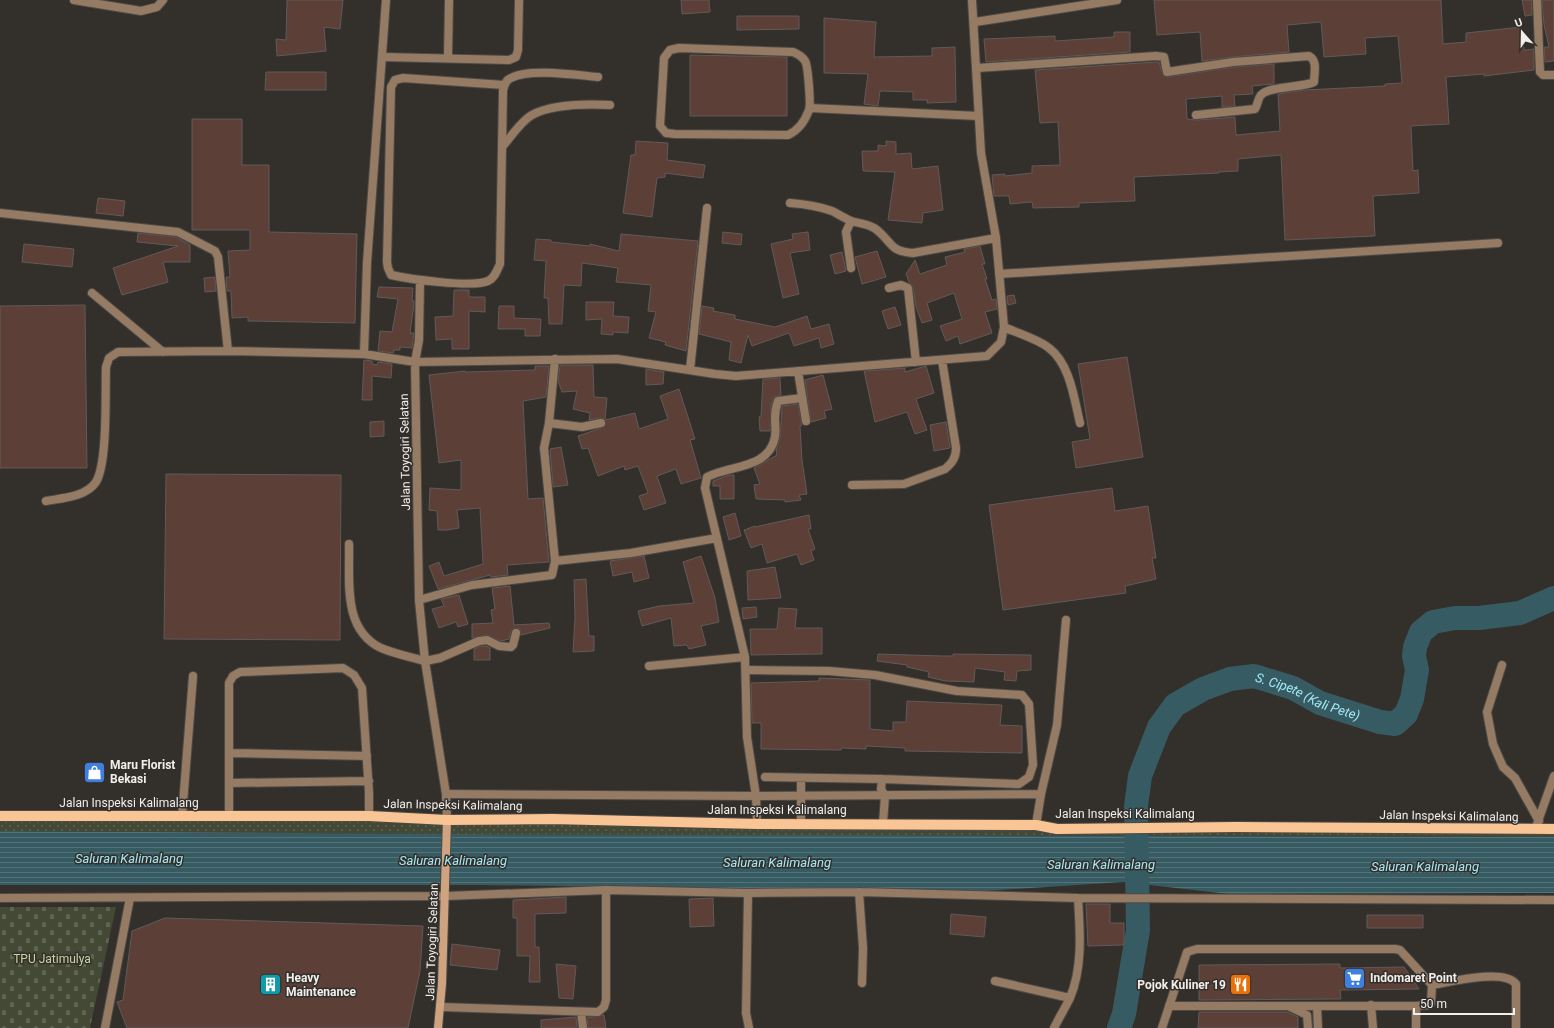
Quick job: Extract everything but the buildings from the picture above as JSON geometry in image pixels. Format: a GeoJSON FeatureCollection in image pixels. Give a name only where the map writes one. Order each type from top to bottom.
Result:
{"type":"FeatureCollection","features":[{"type":"Feature","properties":{"kind":"main road","name":"Jalan Inspeksi Kalimalang"},"geometry":{"type":"LineString","coordinates":[[0,816],[369,816],[447,820],[466,819],[757,824],[883,823],[1036,825],[1057,829],[1537,825],[1554,829]]}},
{"type":"Feature","properties":{"kind":"street"},"geometry":{"type":"LineString","coordinates":[[74,0],[141,11],[156,7],[163,0]]}},
{"type":"Feature","properties":{"kind":"street"},"geometry":{"type":"LineString","coordinates":[[364,354],[368,256],[386,0]]}},
{"type":"Feature","properties":{"kind":"street"},"geometry":{"type":"LineString","coordinates":[[448,58],[449,0]]}},
{"type":"Feature","properties":{"kind":"street"},"geometry":{"type":"LineString","coordinates":[[383,57],[509,60],[516,57],[518,50],[519,0]]}},
{"type":"Feature","properties":{"kind":"street"},"geometry":{"type":"LineString","coordinates":[[46,501],[74,496],[96,482],[103,460],[106,367],[109,358],[118,352],[228,351],[364,354],[415,362],[617,359],[736,376],[987,356],[1001,342],[1004,327],[996,238],[981,153],[978,116],[975,22],[972,0]]}},
{"type":"Feature","properties":{"kind":"street"},"geometry":{"type":"LineString","coordinates":[[975,22],[1117,0]]}},
{"type":"Feature","properties":{"kind":"street"},"geometry":{"type":"LineString","coordinates":[[1537,0],[1540,72],[1543,75],[1554,76]]}},
{"type":"Feature","properties":{"kind":"street"},"geometry":{"type":"LineString","coordinates":[[679,48],[793,52],[800,54],[806,62],[810,108],[796,132],[788,135],[675,134],[666,132],[660,126],[664,58],[670,50],[679,48]]}},
{"type":"Feature","properties":{"kind":"street"},"geometry":{"type":"LineString","coordinates":[[977,68],[1156,56],[1164,57],[1167,72],[1233,62],[1309,56],[1315,63],[1314,82],[1304,86],[1266,91],[1260,96],[1255,109],[1196,115]]}},
{"type":"Feature","properties":{"kind":"street"},"geometry":{"type":"LineString","coordinates":[[504,85],[403,78],[395,80],[391,87],[388,268],[391,274],[420,280],[478,284],[488,281],[494,276],[500,264],[504,85],[510,78],[518,75],[542,73],[598,77]]}},
{"type":"Feature","properties":{"kind":"street"},"geometry":{"type":"LineString","coordinates":[[502,147],[531,116],[543,110],[589,104],[610,105]]}},
{"type":"Feature","properties":{"kind":"street"},"geometry":{"type":"LineString","coordinates":[[810,108],[978,116]]}},
{"type":"Feature","properties":{"kind":"street"},"geometry":{"type":"LineString","coordinates":[[790,203],[814,205],[851,221],[867,224],[877,230],[894,249],[902,252],[913,253],[996,238]]}},
{"type":"Feature","properties":{"kind":"street"},"geometry":{"type":"LineString","coordinates":[[690,370],[707,208]]}},
{"type":"Feature","properties":{"kind":"street"},"geometry":{"type":"LineString","coordinates":[[0,213],[178,232],[215,251],[218,257],[228,351]]}},
{"type":"Feature","properties":{"kind":"street"},"geometry":{"type":"LineString","coordinates":[[851,221],[846,232],[851,268]]}},
{"type":"Feature","properties":{"kind":"street"},"geometry":{"type":"LineString","coordinates":[[999,274],[1498,243]]}},
{"type":"Feature","properties":{"kind":"street","name":"Jalan Toyogiri Selatan"},"geometry":{"type":"LineString","coordinates":[[420,280],[419,340],[415,362],[419,600],[425,661],[446,794],[447,820],[446,896],[441,1007],[438,1028]]}},
{"type":"Feature","properties":{"kind":"street"},"geometry":{"type":"LineString","coordinates":[[889,288],[901,285],[908,288],[916,362]]}},
{"type":"Feature","properties":{"kind":"street"},"geometry":{"type":"LineString","coordinates":[[92,293],[163,352]]}},
{"type":"Feature","properties":{"kind":"street"},"geometry":{"type":"LineString","coordinates":[[1004,327],[1048,348],[1059,360],[1068,375],[1080,423]]}},
{"type":"Feature","properties":{"kind":"street"},"geometry":{"type":"LineString","coordinates":[[419,600],[472,585],[550,576],[554,572],[555,561],[544,448],[549,423],[555,359]]}},
{"type":"Feature","properties":{"kind":"street"},"geometry":{"type":"LineString","coordinates":[[852,485],[904,484],[934,474],[951,465],[956,448],[942,360]]}},
{"type":"Feature","properties":{"kind":"street"},"geometry":{"type":"LineString","coordinates":[[798,371],[806,421]]}},
{"type":"Feature","properties":{"kind":"street"},"geometry":{"type":"LineString","coordinates":[[757,824],[756,796],[747,737],[745,657],[705,488],[707,477],[720,471],[752,464],[771,451],[775,436],[774,415],[778,401],[802,398]]}},
{"type":"Feature","properties":{"kind":"street"},"geometry":{"type":"LineString","coordinates":[[549,423],[582,427],[601,423]]}},
{"type":"Feature","properties":{"kind":"street"},"geometry":{"type":"LineString","coordinates":[[555,561],[631,553],[717,538]]}},
{"type":"Feature","properties":{"kind":"street"},"geometry":{"type":"LineString","coordinates":[[349,544],[350,601],[356,625],[365,638],[382,648],[425,661],[440,658],[479,641],[486,640],[499,646],[511,647],[513,645],[516,633]]}},
{"type":"Feature","properties":{"kind":"street"},"geometry":{"type":"LineString","coordinates":[[1036,825],[1041,794],[1057,725],[1066,620]]}},
{"type":"Feature","properties":{"kind":"street"},"geometry":{"type":"LineString","coordinates":[[649,666],[745,657]]}},
{"type":"Feature","properties":{"kind":"street"},"geometry":{"type":"LineString","coordinates":[[1502,666],[1487,712],[1493,744],[1503,767],[1515,778],[1537,825]]}},
{"type":"Feature","properties":{"kind":"street"},"geometry":{"type":"LineString","coordinates":[[230,816],[229,683],[233,676],[240,672],[343,668],[354,675],[362,688],[367,756],[369,816]]}},
{"type":"Feature","properties":{"kind":"street"},"geometry":{"type":"LineString","coordinates":[[746,670],[829,671],[875,675],[956,691],[1022,695],[1029,704],[1033,765],[1029,777],[1019,784],[882,779],[765,778]]}},
{"type":"Feature","properties":{"kind":"street"},"geometry":{"type":"LineString","coordinates":[[182,817],[193,676]]}},
{"type":"Feature","properties":{"kind":"street"},"geometry":{"type":"LineString","coordinates":[[229,753],[367,756]]}},
{"type":"Feature","properties":{"kind":"street"},"geometry":{"type":"LineString","coordinates":[[1537,825],[1554,776]]}},
{"type":"Feature","properties":{"kind":"street"},"geometry":{"type":"LineString","coordinates":[[230,783],[368,777]]}},
{"type":"Feature","properties":{"kind":"street"},"geometry":{"type":"LineString","coordinates":[[801,778],[801,823]]}},
{"type":"Feature","properties":{"kind":"street"},"geometry":{"type":"LineString","coordinates":[[882,779],[881,789],[885,796],[883,823]]}},
{"type":"Feature","properties":{"kind":"street"},"geometry":{"type":"LineString","coordinates":[[446,794],[885,796],[1041,794]]}},
{"type":"Feature","properties":{"kind":"street"},"geometry":{"type":"LineString","coordinates":[[428,819],[442,826],[447,834]]}},
{"type":"Feature","properties":{"kind":"street"},"geometry":{"type":"LineString","coordinates":[[447,834],[451,826],[466,819]]}},
{"type":"Feature","properties":{"kind":"street"},"geometry":{"type":"LineString","coordinates":[[441,1007],[598,1012],[604,1007],[606,1000],[606,890]]}},
{"type":"Feature","properties":{"kind":"street"},"geometry":{"type":"LineString","coordinates":[[0,898],[446,896],[606,890],[748,893],[859,892],[1078,898],[1154,897],[1554,900]]}},
{"type":"Feature","properties":{"kind":"street"},"geometry":{"type":"LineString","coordinates":[[859,892],[862,983]]}},
{"type":"Feature","properties":{"kind":"street"},"geometry":{"type":"LineString","coordinates":[[748,893],[746,1013],[748,1028]]}},
{"type":"Feature","properties":{"kind":"street"},"geometry":{"type":"LineString","coordinates":[[105,1028],[130,898]]}},
{"type":"Feature","properties":{"kind":"street"},"geometry":{"type":"LineString","coordinates":[[1054,1028],[1070,998],[1081,948],[1078,898]]}},
{"type":"Feature","properties":{"kind":"street"},"geometry":{"type":"LineString","coordinates":[[1162,1028],[1169,1006],[1187,952],[1197,949],[1395,949],[1400,950],[1432,985],[1431,1003],[1416,1006],[1169,1006]]}},
{"type":"Feature","properties":{"kind":"street"},"geometry":{"type":"LineString","coordinates":[[1432,985],[1502,976],[1513,980],[1516,984],[1516,1028]]}},
{"type":"Feature","properties":{"kind":"street"},"geometry":{"type":"LineString","coordinates":[[995,981],[1070,998]]}},
{"type":"Feature","properties":{"kind":"street"},"geometry":{"type":"LineString","coordinates":[[1371,1005],[1373,1028]]}},
{"type":"Feature","properties":{"kind":"street"},"geometry":{"type":"LineString","coordinates":[[1288,1006],[1306,1015],[1308,1028]]}},
{"type":"Feature","properties":{"kind":"street"},"geometry":{"type":"LineString","coordinates":[[1317,1006],[1318,1028]]}},
{"type":"Feature","properties":{"kind":"street"},"geometry":{"type":"LineString","coordinates":[[1416,1006],[1416,1028]]}},
{"type":"Feature","properties":{"kind":"street"},"geometry":{"type":"LineString","coordinates":[[581,1012],[584,1028]]}},
{"type":"Feature","properties":{"kind":"green space"},"geometry":{"type":"Polygon","coordinates":[[[0,816],[428,819],[442,826],[447,834],[0,831],[0,816]]]}},
{"type":"Feature","properties":{"kind":"green space"},"geometry":{"type":"Polygon","coordinates":[[[466,819],[1554,830],[1554,837],[447,834],[451,826],[466,819]]]}},
{"type":"Feature","properties":{"kind":"green space","name":"TPU Jatimulya"},"geometry":{"type":"Polygon","coordinates":[[[0,907],[116,907],[90,1028],[0,1028],[0,907]]]}},
{"type":"Feature","properties":{"kind":"water","name":"Saluran Kalimalang"},"geometry":{"type":"Polygon","coordinates":[[[0,831],[461,834],[1554,837],[1554,893],[1229,894],[1123,882],[984,891],[478,885],[0,885],[0,831]]]}},
{"type":"Feature","properties":{"kind":"waterway","name":"S. Cipete (Kali Pete)"},"geometry":{"type":"LineString","coordinates":[[1119,1028],[1124,1014],[1138,930],[1136,806],[1140,776],[1159,727],[1175,705],[1203,689],[1230,679],[1254,676],[1293,688],[1320,703],[1380,722],[1395,724],[1406,714],[1412,699],[1417,670],[1414,656],[1415,647],[1421,632],[1433,622],[1455,618],[1479,618],[1520,613],[1554,598]]}},
{"type":"Feature","properties":{"kind":"place","name":"Maru Florist Bekasi"},"geometry":{"type":"Point","coordinates":[95,772]}},
{"type":"Feature","properties":{"kind":"place","name":"Indomaret Point"},"geometry":{"type":"Point","coordinates":[1355,978]}},
{"type":"Feature","properties":{"kind":"place","name":"Heavy Maintenance"},"geometry":{"type":"Point","coordinates":[271,985]}},
{"type":"Feature","properties":{"kind":"place","name":"Pojok Kuliner 19"},"geometry":{"type":"Point","coordinates":[1241,985]}}]}
